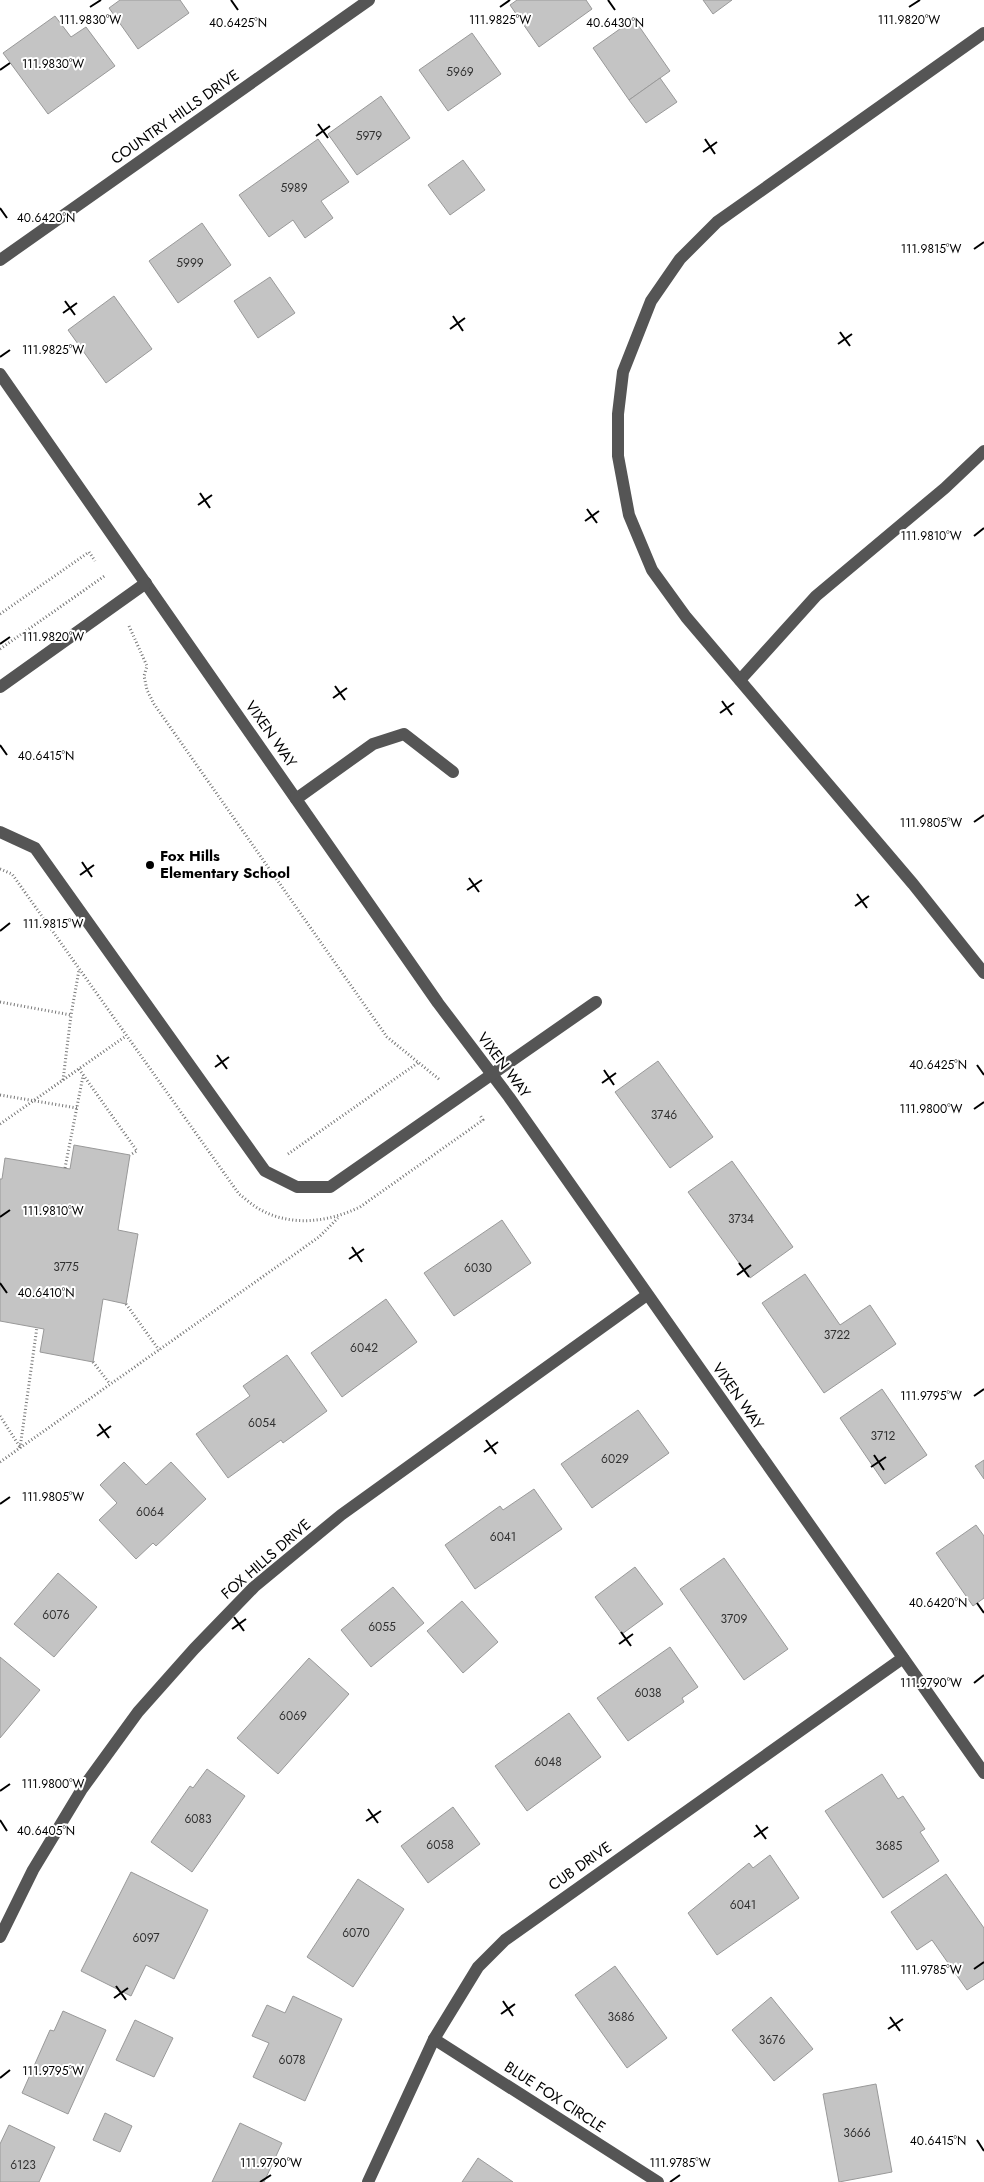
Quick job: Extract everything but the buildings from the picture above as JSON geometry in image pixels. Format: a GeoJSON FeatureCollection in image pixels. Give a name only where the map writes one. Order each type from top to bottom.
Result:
{"type":"FeatureCollection","features":[{"type":"Feature","properties":{"kind":"street","name":"COUNTRY HILLS DRIVE"},"geometry":{"type":"LineString","coordinates":[[0,260],[369,0]]}},
{"type":"Feature","properties":{"kind":"street"},"geometry":{"type":"LineString","coordinates":[[984,33],[717,222],[680,259],[651,301],[623,372],[618,414],[618,456],[629,515],[652,570],[686,617],[913,884],[984,973]]}},
{"type":"Feature","properties":{"kind":"street","name":"VIXEN WAY"},"geometry":{"type":"LineString","coordinates":[[0,374],[438,1003],[491,1074],[984,1773]]}},
{"type":"Feature","properties":{"kind":"street"},"geometry":{"type":"LineString","coordinates":[[740,680],[816,596],[945,488],[984,451]]}},
{"type":"Feature","properties":{"kind":"street"},"geometry":{"type":"LineString","coordinates":[[0,687],[146,583]]}},
{"type":"Feature","properties":{"kind":"street"},"geometry":{"type":"LineString","coordinates":[[296,799],[373,744],[404,734],[453,772]]}},
{"type":"Feature","properties":{"kind":"street"},"geometry":{"type":"LineString","coordinates":[[0,832],[35,848],[265,1171],[296,1187],[330,1187],[596,1002]]}},
{"type":"Feature","properties":{"kind":"street","name":"FOX HILLS DRIVE"},"geometry":{"type":"LineString","coordinates":[[0,1937],[33,1870],[88,1781],[138,1712],[194,1648],[254,1587],[341,1515],[647,1295]]}},
{"type":"Feature","properties":{"kind":"street","name":"CUB DRIVE"},"geometry":{"type":"LineString","coordinates":[[368,2182],[434,2039],[478,1967],[505,1940],[903,1658]]}},
{"type":"Feature","properties":{"kind":"street","name":"BLUE FOX CIRCLE"},"geometry":{"type":"LineString","coordinates":[[434,2039],[658,2182]]}},
{"type":"Feature","properties":{"kind":"path"},"geometry":{"type":"LineString","coordinates":[[0,614],[89,552],[106,574],[144,658],[147,666],[144,676],[147,690],[154,704],[387,1037],[480,1113],[483,1120],[360,1207],[339,1217],[298,1222],[262,1211],[236,1190],[12,874],[0,869]]}},
{"type":"Feature","properties":{"kind":"path"},"geometry":{"type":"LineString","coordinates":[[0,649],[106,574]]}},
{"type":"Feature","properties":{"kind":"path"},"geometry":{"type":"LineString","coordinates":[[63,1080],[79,970]]}},
{"type":"Feature","properties":{"kind":"path"},"geometry":{"type":"LineString","coordinates":[[0,1002],[71,1015]]}},
{"type":"Feature","properties":{"kind":"path"},"geometry":{"type":"LineString","coordinates":[[0,1124],[126,1036]]}},
{"type":"Feature","properties":{"kind":"path"},"geometry":{"type":"LineString","coordinates":[[236,1190],[419,1062]]}},
{"type":"Feature","properties":{"kind":"path"},"geometry":{"type":"LineString","coordinates":[[79,1069],[137,1151],[130,1155]]}},
{"type":"Feature","properties":{"kind":"path"},"geometry":{"type":"LineString","coordinates":[[65,1168],[84,1075]]}},
{"type":"Feature","properties":{"kind":"path"},"geometry":{"type":"LineString","coordinates":[[0,1095],[77,1108]]}},
{"type":"Feature","properties":{"kind":"path"},"geometry":{"type":"LineString","coordinates":[[0,1462],[319,1237],[339,1217]]}},
{"type":"Feature","properties":{"kind":"path"},"geometry":{"type":"LineString","coordinates":[[126,1304],[158,1350]]}},
{"type":"Feature","properties":{"kind":"path"},"geometry":{"type":"LineString","coordinates":[[20,1448],[37,1327]]}},
{"type":"Feature","properties":{"kind":"path"},"geometry":{"type":"LineString","coordinates":[[93,1362],[110,1384]]}},
{"type":"Feature","properties":{"kind":"path"},"geometry":{"type":"LineString","coordinates":[[0,1416],[20,1448]]}},
{"type":"Feature","properties":{"kind":"place","name":"Fox Hills Elementary School"},"geometry":{"type":"Point","coordinates":[150,865]}}]}
